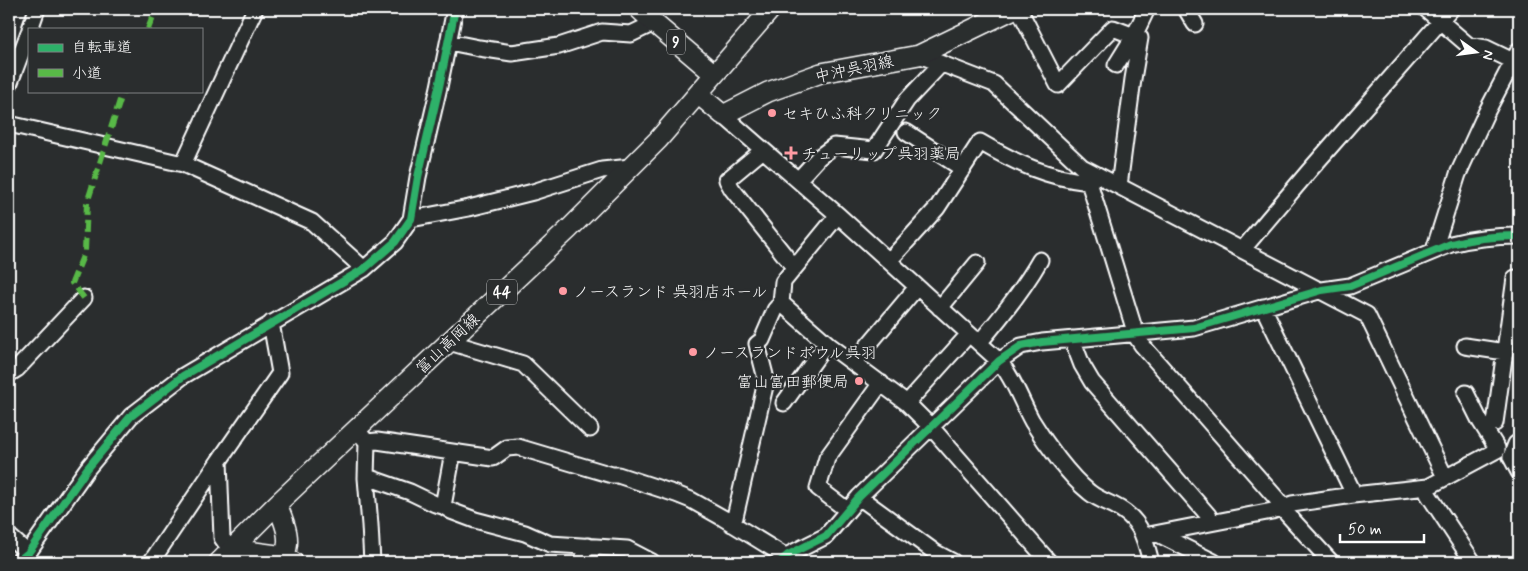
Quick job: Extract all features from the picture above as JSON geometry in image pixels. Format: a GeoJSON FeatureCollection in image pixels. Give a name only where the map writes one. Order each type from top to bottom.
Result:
{"type":"FeatureCollection","features":[{"type":"Feature","properties":{"kind":"main road","name":"9"},"geometry":{"type":"LineString","coordinates":[[639,9],[714,74]]}},
{"type":"Feature","properties":{"kind":"main road","name":"富山高岡線"},"geometry":{"type":"LineString","coordinates":[[219,562],[277,504],[361,436],[448,342],[569,229],[658,140],[771,9]]}},
{"type":"Feature","properties":{"kind":"main road","name":"中沖呉羽線"},"geometry":{"type":"LineString","coordinates":[[722,115],[768,92],[821,73],[919,55],[1014,9]]}},
{"type":"Feature","properties":{"kind":"main road"},"geometry":{"type":"LineString","coordinates":[[698,94],[722,115]]}},
{"type":"Feature","properties":{"kind":"main road"},"geometry":{"type":"LineString","coordinates":[[233,549],[289,559],[284,523],[277,504]]}},
{"type":"Feature","properties":{"kind":"street"},"geometry":{"type":"LineString","coordinates":[[30,28],[37,9]]}},
{"type":"Feature","properties":{"kind":"street"},"geometry":{"type":"LineString","coordinates":[[183,164],[255,9]]}},
{"type":"Feature","properties":{"kind":"street"},"geometry":{"type":"LineString","coordinates":[[9,536],[22,558],[87,469],[131,416],[183,376],[364,270],[395,242],[411,219],[418,177],[431,125],[455,9]]}},
{"type":"Feature","properties":{"kind":"street"},"geometry":{"type":"LineString","coordinates":[[1019,9],[1058,84],[1113,28],[1140,38],[1119,186]]}},
{"type":"Feature","properties":{"kind":"street"},"geometry":{"type":"LineString","coordinates":[[1116,65],[1134,36],[1147,9]]}},
{"type":"Feature","properties":{"kind":"street"},"geometry":{"type":"LineString","coordinates":[[1186,9],[1195,24]]}},
{"type":"Feature","properties":{"kind":"street"},"geometry":{"type":"LineString","coordinates":[[1426,9],[1468,45],[1486,48],[1517,58],[1486,113],[1458,174],[1434,250]]}},
{"type":"Feature","properties":{"kind":"street"},"geometry":{"type":"LineString","coordinates":[[1242,250],[1451,9]]}},
{"type":"Feature","properties":{"kind":"street"},"geometry":{"type":"LineString","coordinates":[[449,42],[512,53],[559,46],[602,32],[631,34],[654,23]]}},
{"type":"Feature","properties":{"kind":"street"},"geometry":{"type":"LineString","coordinates":[[9,85],[28,33]]}},
{"type":"Feature","properties":{"kind":"street"},"geometry":{"type":"LineString","coordinates":[[919,55],[994,84],[1093,179],[1134,333],[1142,345],[1287,514],[1331,562]]}},
{"type":"Feature","properties":{"kind":"street"},"geometry":{"type":"LineString","coordinates":[[798,180],[819,158],[834,146],[874,150],[907,100],[941,64]]}},
{"type":"Feature","properties":{"kind":"street"},"geometry":{"type":"LineString","coordinates":[[722,115],[838,215],[999,361],[1015,386],[1032,421],[1076,480],[1090,493],[1130,515],[1138,525],[1151,535],[1214,562]]}},
{"type":"Feature","properties":{"kind":"street"},"geometry":{"type":"LineString","coordinates":[[9,124],[183,164],[312,222],[364,270]]}},
{"type":"Feature","properties":{"kind":"street"},"geometry":{"type":"LineString","coordinates":[[906,132],[963,169]]}},
{"type":"Feature","properties":{"kind":"street"},"geometry":{"type":"LineString","coordinates":[[889,262],[936,208],[980,142],[1007,158],[1046,174],[1068,180],[1093,179],[1119,186],[1367,315],[1445,477]]}},
{"type":"Feature","properties":{"kind":"street"},"geometry":{"type":"LineString","coordinates":[[763,150],[727,180],[732,189],[794,267]]}},
{"type":"Feature","properties":{"kind":"street"},"geometry":{"type":"LineString","coordinates":[[411,219],[469,208],[533,192],[602,170],[631,167]]}},
{"type":"Feature","properties":{"kind":"street"},"geometry":{"type":"LineString","coordinates":[[732,524],[765,386],[765,375],[757,344],[762,340],[775,310],[781,304],[783,282],[838,215]]}},
{"type":"Feature","properties":{"kind":"street"},"geometry":{"type":"LineString","coordinates":[[372,562],[361,436],[377,441],[493,458],[507,448],[518,447],[612,475],[618,474],[691,500],[779,552],[786,560],[826,536],[859,497],[999,361],[1021,346],[1042,342],[1194,328],[1322,290],[1350,286],[1434,250],[1464,241],[1500,236],[1519,236]]}},
{"type":"Feature","properties":{"kind":"street"},"geometry":{"type":"LineString","coordinates":[[907,403],[1011,305],[1040,260]]}},
{"type":"Feature","properties":{"kind":"street"},"geometry":{"type":"LineString","coordinates":[[940,308],[977,263]]}},
{"type":"Feature","properties":{"kind":"street"},"geometry":{"type":"LineString","coordinates":[[1495,423],[1515,278],[1519,280]]}},
{"type":"Feature","properties":{"kind":"street"},"geometry":{"type":"LineString","coordinates":[[854,362],[917,287]]}},
{"type":"Feature","properties":{"kind":"street"},"geometry":{"type":"LineString","coordinates":[[9,374],[17,369],[84,298]]}},
{"type":"Feature","properties":{"kind":"street"},"geometry":{"type":"LineString","coordinates":[[781,304],[827,343],[907,403],[931,427],[1040,559]]}},
{"type":"Feature","properties":{"kind":"street"},"geometry":{"type":"LineString","coordinates":[[1263,307],[1353,495]]}},
{"type":"Feature","properties":{"kind":"street"},"geometry":{"type":"LineString","coordinates":[[151,562],[280,373],[271,323]]}},
{"type":"Feature","properties":{"kind":"street"},"geometry":{"type":"LineString","coordinates":[[1072,340],[1082,365],[1092,382],[1208,514],[1212,522]]}},
{"type":"Feature","properties":{"kind":"street"},"geometry":{"type":"LineString","coordinates":[[448,342],[523,364],[590,429]]}},
{"type":"Feature","properties":{"kind":"street"},"geometry":{"type":"LineString","coordinates":[[784,403],[827,343]]}},
{"type":"Feature","properties":{"kind":"street"},"geometry":{"type":"LineString","coordinates":[[1465,346],[1505,352]]}},
{"type":"Feature","properties":{"kind":"street"},"geometry":{"type":"LineString","coordinates":[[847,510],[818,488],[826,458],[881,383]]}},
{"type":"Feature","properties":{"kind":"street"},"geometry":{"type":"LineString","coordinates":[[1151,535],[1272,511],[1282,506],[1353,495],[1428,487],[1497,450],[1466,393]]}},
{"type":"Feature","properties":{"kind":"street"},"geometry":{"type":"LineString","coordinates":[[1519,442],[1516,444],[1511,458],[1519,472]]}},
{"type":"Feature","properties":{"kind":"street"},"geometry":{"type":"LineString","coordinates":[[443,506],[453,452]]}},
{"type":"Feature","properties":{"kind":"street"},"geometry":{"type":"LineString","coordinates":[[219,460],[222,538],[233,549]]}},
{"type":"Feature","properties":{"kind":"street"},"geometry":{"type":"LineString","coordinates":[[366,478],[410,492],[475,520],[525,533],[550,544],[627,549],[652,562]]}},
{"type":"Feature","properties":{"kind":"street"},"geometry":{"type":"LineString","coordinates":[[1428,487],[1428,494],[1473,562]]}},
{"type":"Feature","properties":{"kind":"street"},"geometry":{"type":"LineString","coordinates":[[859,497],[936,553],[953,562]]}},
{"type":"Feature","properties":{"kind":"street"},"geometry":{"type":"LineString","coordinates":[[1150,562],[1151,535]]}},
{"type":"Feature","properties":{"kind":"street"},"geometry":{"type":"LineString","coordinates":[[583,562],[588,546]]}},
{"type":"Feature","properties":{"kind":"marked path"},"geometry":{"type":"LineString","coordinates":[[148,28],[156,9]]}},
{"type":"Feature","properties":{"kind":"marked path"},"geometry":{"type":"LineString","coordinates":[[84,298],[72,283],[85,251],[87,203],[123,92]]}},
{"type":"Feature","properties":{"kind":"cycle path"},"geometry":{"type":"LineString","coordinates":[[17,562],[28,553],[87,469],[131,416],[183,376],[364,269],[395,242],[411,219],[418,177],[455,9]]}},
{"type":"Feature","properties":{"kind":"cycle path"},"geometry":{"type":"LineString","coordinates":[[780,562],[788,555],[826,536],[859,497],[999,361],[1021,346],[1042,342],[1194,328],[1322,290],[1350,286],[1451,244],[1468,240],[1519,236]]}},
{"type":"Feature","properties":{"kind":"place","name":"セキひふ科クリニック"},"geometry":{"type":"Point","coordinates":[772,113]}},
{"type":"Feature","properties":{"kind":"place","name":"チューリップ呉羽薬局"},"geometry":{"type":"Point","coordinates":[791,153]}},
{"type":"Feature","properties":{"kind":"place","name":"ノースランド 呉羽店ホール"},"geometry":{"type":"Point","coordinates":[563,291]}},
{"type":"Feature","properties":{"kind":"place","name":"ノースランドボウル呉羽"},"geometry":{"type":"Point","coordinates":[693,352]}},
{"type":"Feature","properties":{"kind":"place","name":"富山富田郵便局"},"geometry":{"type":"Point","coordinates":[859,381]}}]}
